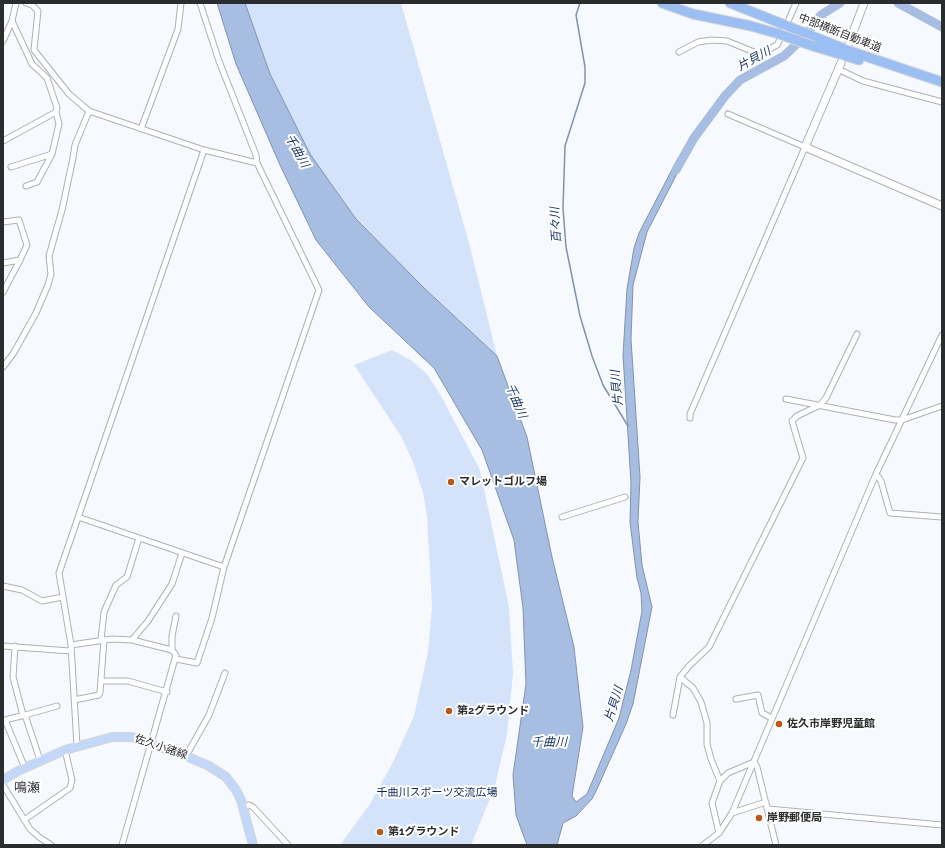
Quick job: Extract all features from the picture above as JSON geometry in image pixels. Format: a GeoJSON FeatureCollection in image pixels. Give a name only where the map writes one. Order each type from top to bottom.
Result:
{"type":"FeatureCollection","features":[{"type":"Feature","properties":{"kind":"highway"},"geometry":{"type":"LineString","coordinates":[[662,3],[693,14],[751,26],[787,26],[818,40]]}},
{"type":"Feature","properties":{"kind":"highway","name":"中部横断自動車道"},"geometry":{"type":"LineString","coordinates":[[730,3],[787,26]]}},
{"type":"Feature","properties":{"kind":"highway"},"geometry":{"type":"LineString","coordinates":[[741,3],[818,40],[927,78]]}},
{"type":"Feature","properties":{"kind":"highway","name":"中部横断自動車道"},"geometry":{"type":"LineString","coordinates":[[818,40],[850,47],[927,78],[942,82]]}},
{"type":"Feature","properties":{"kind":"main road","name":"佐久小諸線"},"geometry":{"type":"LineString","coordinates":[[3,780],[40,760],[77,746],[122,736],[152,743],[186,756],[214,769],[226,777],[236,790],[243,806],[253,845]]}},
{"type":"Feature","properties":{"kind":"street"},"geometry":{"type":"LineString","coordinates":[[3,41],[12,21],[16,3]]}},
{"type":"Feature","properties":{"kind":"street"},"geometry":{"type":"LineString","coordinates":[[26,3],[32,5],[38,11],[34,50],[69,94],[89,111],[204,150],[256,163]]}},
{"type":"Feature","properties":{"kind":"street"},"geometry":{"type":"LineString","coordinates":[[141,129],[178,29],[181,3]]}},
{"type":"Feature","properties":{"kind":"street"},"geometry":{"type":"LineString","coordinates":[[176,659],[197,664],[212,618],[224,567],[319,294],[316,284],[256,163],[256,155],[223,73],[200,3]]}},
{"type":"Feature","properties":{"kind":"street"},"geometry":{"type":"LineString","coordinates":[[679,52],[698,42],[712,40],[727,41],[759,54],[777,45],[787,26],[796,3]]}},
{"type":"Feature","properties":{"kind":"street"},"geometry":{"type":"LineString","coordinates":[[850,47],[864,3]]}},
{"type":"Feature","properties":{"kind":"street"},"geometry":{"type":"LineString","coordinates":[[12,21],[32,64],[47,78],[57,108],[58,130],[52,154],[37,182],[26,186]]}},
{"type":"Feature","properties":{"kind":"street"},"geometry":{"type":"LineString","coordinates":[[690,418],[690,414],[839,66],[864,80],[942,102]]}},
{"type":"Feature","properties":{"kind":"street"},"geometry":{"type":"LineString","coordinates":[[3,368],[13,354],[36,313],[48,285],[51,274],[49,256],[62,210],[75,145],[89,111]]}},
{"type":"Feature","properties":{"kind":"street"},"geometry":{"type":"LineString","coordinates":[[3,141],[56,112]]}},
{"type":"Feature","properties":{"kind":"street"},"geometry":{"type":"LineString","coordinates":[[728,114],[942,206]]}},
{"type":"Feature","properties":{"kind":"street"},"geometry":{"type":"LineString","coordinates":[[77,746],[71,648],[59,573],[204,150]]}},
{"type":"Feature","properties":{"kind":"street"},"geometry":{"type":"LineString","coordinates":[[11,167],[52,154]]}},
{"type":"Feature","properties":{"kind":"street"},"geometry":{"type":"LineString","coordinates":[[3,222],[19,220],[27,245],[3,292]]}},
{"type":"Feature","properties":{"kind":"street"},"geometry":{"type":"LineString","coordinates":[[3,263],[20,260]]}},
{"type":"Feature","properties":{"kind":"street"},"geometry":{"type":"LineString","coordinates":[[673,715],[680,677],[709,647],[803,458],[792,421],[797,416],[820,405],[831,391],[857,334]]}},
{"type":"Feature","properties":{"kind":"street"},"geometry":{"type":"LineString","coordinates":[[703,845],[719,833],[732,813],[876,474],[942,335]]}},
{"type":"Feature","properties":{"kind":"street"},"geometry":{"type":"LineString","coordinates":[[786,399],[894,420],[902,420],[942,406]]}},
{"type":"Feature","properties":{"kind":"street"},"geometry":{"type":"LineString","coordinates":[[876,474],[881,481],[889,512],[942,517]]}},
{"type":"Feature","properties":{"kind":"street"},"geometry":{"type":"LineString","coordinates":[[562,517],[625,497]]}},
{"type":"Feature","properties":{"kind":"street"},"geometry":{"type":"LineString","coordinates":[[78,517],[224,567]]}},
{"type":"Feature","properties":{"kind":"street"},"geometry":{"type":"LineString","coordinates":[[74,700],[98,695],[102,681],[104,612],[116,585],[127,577],[139,538]]}},
{"type":"Feature","properties":{"kind":"street"},"geometry":{"type":"LineString","coordinates":[[132,640],[148,622],[172,584],[182,553]]}},
{"type":"Feature","properties":{"kind":"street"},"geometry":{"type":"LineString","coordinates":[[3,586],[22,590],[42,601],[63,597]]}},
{"type":"Feature","properties":{"kind":"street"},"geometry":{"type":"LineString","coordinates":[[172,650],[172,636],[176,616]]}},
{"type":"Feature","properties":{"kind":"street"},"geometry":{"type":"LineString","coordinates":[[3,646],[71,648],[102,640],[132,640],[172,650],[176,655],[167,692],[122,845]]}},
{"type":"Feature","properties":{"kind":"street"},"geometry":{"type":"LineString","coordinates":[[15,646],[13,677],[24,715],[40,760]]}},
{"type":"Feature","properties":{"kind":"street"},"geometry":{"type":"LineString","coordinates":[[186,756],[209,715],[225,674]]}},
{"type":"Feature","properties":{"kind":"street"},"geometry":{"type":"LineString","coordinates":[[680,677],[693,688],[702,702],[707,723],[708,744],[711,759],[720,781]]}},
{"type":"Feature","properties":{"kind":"street"},"geometry":{"type":"LineString","coordinates":[[102,681],[128,681],[167,692]]}},
{"type":"Feature","properties":{"kind":"street"},"geometry":{"type":"LineString","coordinates":[[736,699],[758,695],[762,713],[772,718]]}},
{"type":"Feature","properties":{"kind":"street"},"geometry":{"type":"LineString","coordinates":[[25,768],[4,719],[57,706]]}},
{"type":"Feature","properties":{"kind":"street"},"geometry":{"type":"LineString","coordinates":[[24,820],[70,788],[72,780],[65,750]]}},
{"type":"Feature","properties":{"kind":"street"},"geometry":{"type":"LineString","coordinates":[[719,833],[712,803],[720,781],[728,773],[754,762]]}},
{"type":"Feature","properties":{"kind":"street"},"geometry":{"type":"LineString","coordinates":[[754,762],[768,809],[776,845]]}},
{"type":"Feature","properties":{"kind":"street"},"geometry":{"type":"LineString","coordinates":[[3,785],[24,820],[38,837],[51,845]]}},
{"type":"Feature","properties":{"kind":"street"},"geometry":{"type":"LineString","coordinates":[[732,813],[766,802]]}},
{"type":"Feature","properties":{"kind":"street"},"geometry":{"type":"LineString","coordinates":[[243,806],[249,805],[253,807],[288,845]]}},
{"type":"Feature","properties":{"kind":"street"},"geometry":{"type":"LineString","coordinates":[[768,809],[942,824]]}},
{"type":"Feature","properties":{"kind":"green space"},"geometry":{"type":"Polygon","coordinates":[[[245,3],[401,3],[469,243],[497,356],[423,287],[356,219],[310,154],[270,74],[245,3]]]}},
{"type":"Feature","properties":{"kind":"green space","name":"千曲川スポーツ交流広場"},"geometry":{"type":"Polygon","coordinates":[[[392,350],[412,361],[427,374],[440,394],[480,470],[509,607],[513,674],[507,734],[495,786],[471,845],[340,845],[370,804],[393,762],[414,716],[428,652],[432,606],[427,516],[423,493],[413,462],[401,436],[354,365],[392,350]]]}},
{"type":"Feature","properties":{"kind":"water","name":"千曲川"},"geometry":{"type":"Polygon","coordinates":[[[217,3],[245,3],[270,74],[310,154],[356,219],[423,287],[497,356],[527,437],[552,557],[574,647],[583,727],[572,796],[576,802],[587,794],[619,718],[631,670],[642,611],[641,593],[637,578],[630,522],[631,483],[623,355],[627,289],[634,248],[639,233],[678,158],[684,160],[647,232],[633,285],[631,339],[640,477],[638,522],[642,565],[652,607],[633,704],[626,724],[592,799],[576,816],[563,823],[557,845],[527,845],[516,815],[513,775],[526,684],[523,608],[514,540],[482,450],[434,368],[369,307],[316,240],[280,165],[236,64],[217,3]]]}},
{"type":"Feature","properties":{"kind":"waterway","name":"百々川"},"geometry":{"type":"LineString","coordinates":[[580,3],[576,15],[585,67],[585,83],[565,146],[563,208],[566,247],[580,316],[592,356],[603,385],[628,426]]}},
{"type":"Feature","properties":{"kind":"waterway","name":"片貝川"},"geometry":{"type":"LineString","coordinates":[[676,170],[694,138],[725,96],[740,80],[784,56],[803,38],[821,15],[840,3]]}},
{"type":"Feature","properties":{"kind":"waterway","name":"片貝川"},"geometry":{"type":"LineString","coordinates":[[898,3],[942,27]]}},
{"type":"Feature","properties":{"kind":"place","name":"マレットゴルフ場"},"geometry":{"type":"Point","coordinates":[451,482]}},
{"type":"Feature","properties":{"kind":"place","name":"第2グラウンド"},"geometry":{"type":"Point","coordinates":[449,711]}},
{"type":"Feature","properties":{"kind":"place","name":"佐久市岸野児童館"},"geometry":{"type":"Point","coordinates":[779,724]}},
{"type":"Feature","properties":{"kind":"place","name":"岸野郵便局"},"geometry":{"type":"Point","coordinates":[759,818]}},
{"type":"Feature","properties":{"kind":"place","name":"第1グラウンド"},"geometry":{"type":"Point","coordinates":[380,832]}},
{"type":"Feature","properties":{"kind":"district","name":"鳴瀬"},"geometry":{"type":"Point","coordinates":[27,788]}}]}
